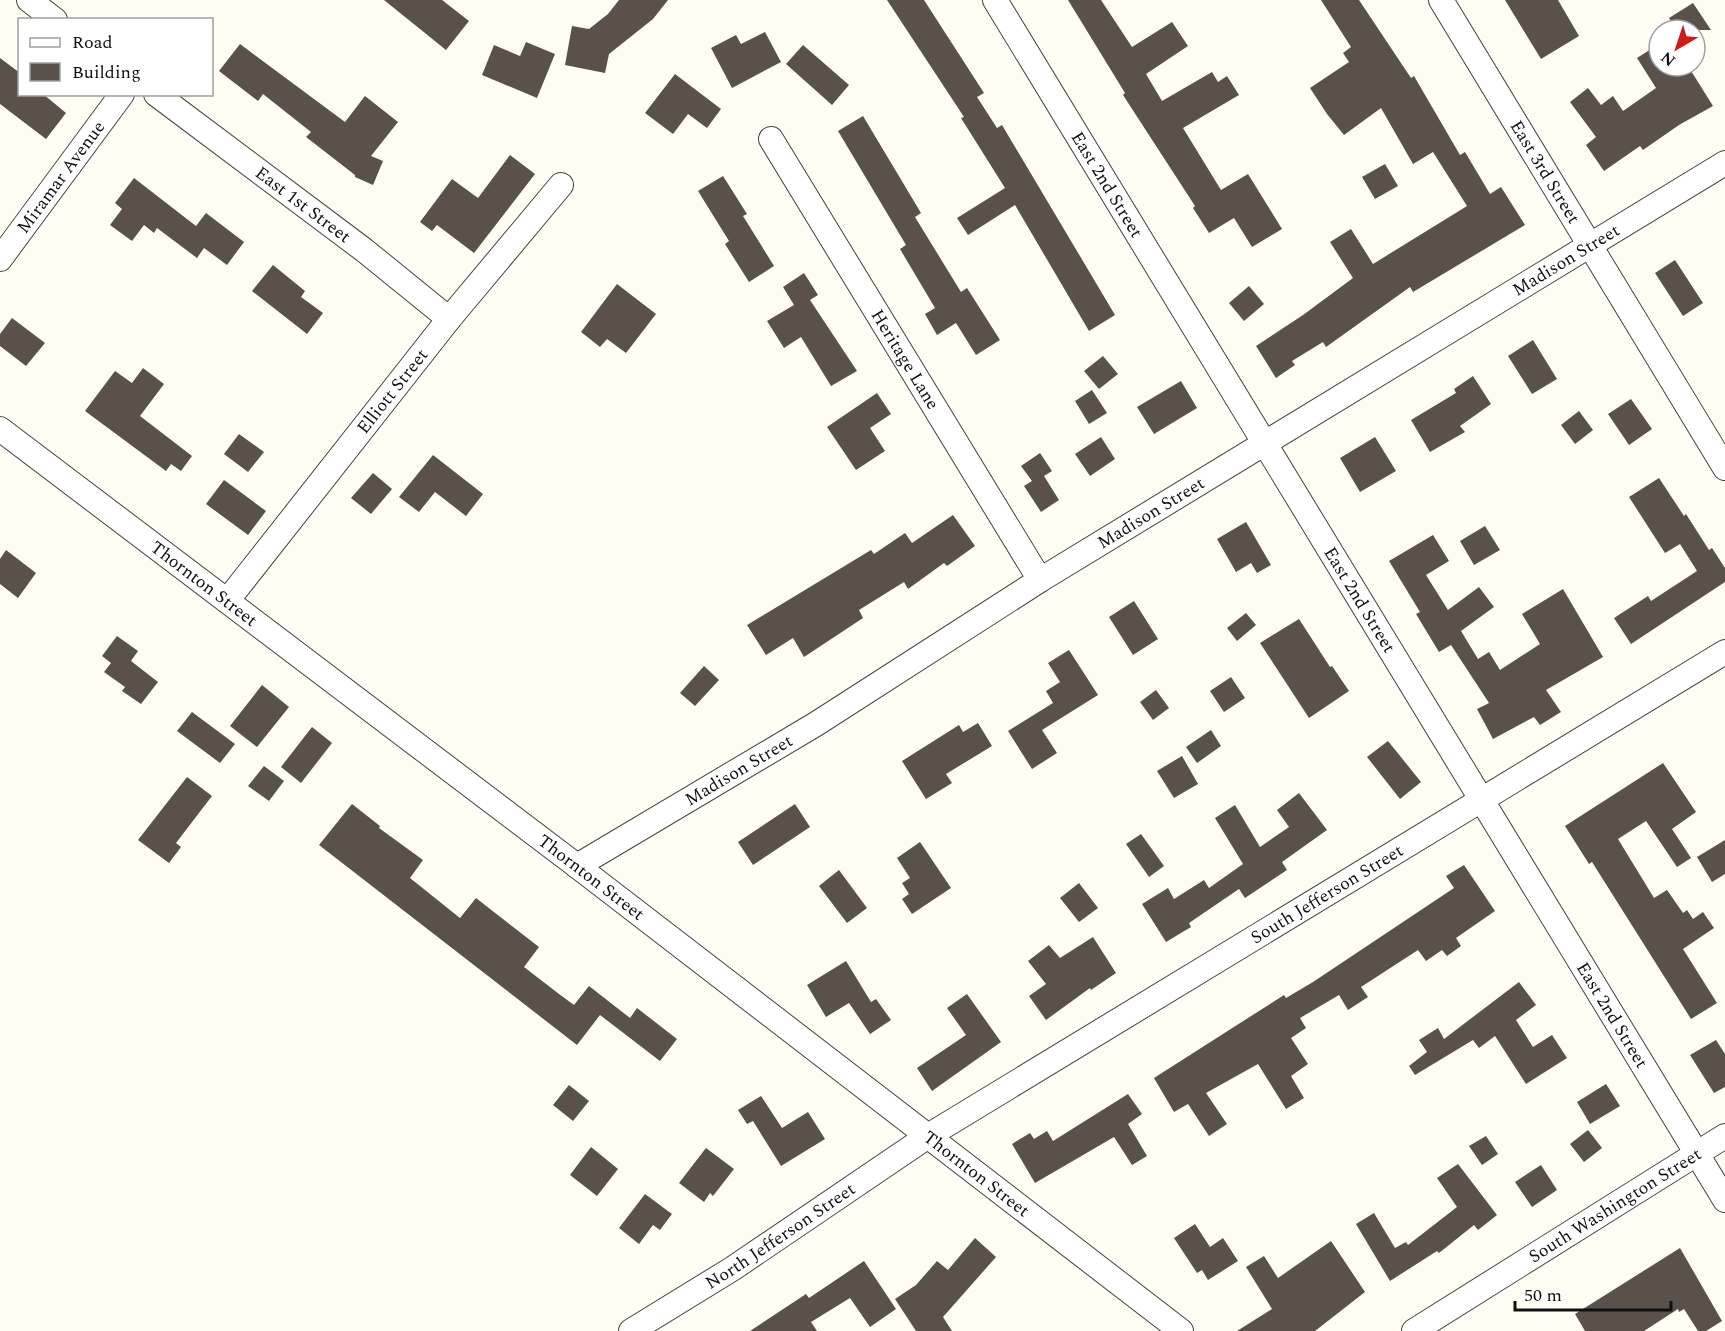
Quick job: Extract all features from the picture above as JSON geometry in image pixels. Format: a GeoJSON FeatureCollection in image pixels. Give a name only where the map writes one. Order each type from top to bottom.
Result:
{"type":"FeatureCollection","features":[{"type":"Feature","properties":{"kind":"street"},"geometry":{"type":"LineString","coordinates":[[29,0],[53,18]]}},
{"type":"Feature","properties":{"kind":"street","name":"East 2nd Street"},"geometry":{"type":"LineString","coordinates":[[995,0],[1266,442],[1725,1200]]}},
{"type":"Feature","properties":{"kind":"street","name":"East 3rd Street"},"geometry":{"type":"LineString","coordinates":[[1441,0],[1725,468]]}},
{"type":"Feature","properties":{"kind":"street","name":"Miramar Avenue"},"geometry":{"type":"LineString","coordinates":[[0,259],[121,96]]}},
{"type":"Feature","properties":{"kind":"street","name":"East 1st Street"},"geometry":{"type":"LineString","coordinates":[[159,96],[364,250],[449,319]]}},
{"type":"Feature","properties":{"kind":"street","name":"Heritage Lane"},"geometry":{"type":"LineString","coordinates":[[771,139],[1040,580]]}},
{"type":"Feature","properties":{"kind":"street","name":"Madison Street"},"geometry":{"type":"LineString","coordinates":[[577,866],[816,724],[1040,580],[1725,163]]}},
{"type":"Feature","properties":{"kind":"street","name":"Elliott Street"},"geometry":{"type":"LineString","coordinates":[[226,600],[449,319],[561,185]]}},
{"type":"Feature","properties":{"kind":"street","name":"Thornton Street"},"geometry":{"type":"LineString","coordinates":[[0,429],[577,866],[1180,1331]]}},
{"type":"Feature","properties":{"kind":"street","name":"South Jefferson Street"},"geometry":{"type":"LineString","coordinates":[[927,1136],[1725,652]]}},
{"type":"Feature","properties":{"kind":"street","name":"North Jefferson Street"},"geometry":{"type":"LineString","coordinates":[[631,1331],[732,1269],[927,1136]]}},
{"type":"Feature","properties":{"kind":"street","name":"South Washington Street"},"geometry":{"type":"LineString","coordinates":[[1414,1331],[1696,1152],[1725,1136]]}},
{"type":"Feature","properties":{"kind":"building"},"geometry":{"type":"Polygon","coordinates":[[[384,0],[442,0],[469,21],[446,50],[384,0]]]}},
{"type":"Feature","properties":{"kind":"building"},"geometry":{"type":"Polygon","coordinates":[[[619,0],[668,0],[653,19],[609,54],[605,73],[565,65],[572,26],[589,29],[608,14],[619,0]]]}},
{"type":"Feature","properties":{"kind":"building"},"geometry":{"type":"Polygon","coordinates":[[[887,0],[924,0],[984,93],[977,97],[997,128],[1002,125],[1115,315],[1089,331],[1015,205],[968,235],[957,218],[1005,188],[961,118],[964,117],[887,0]]]}},
{"type":"Feature","properties":{"kind":"building"},"geometry":{"type":"Polygon","coordinates":[[[1068,0],[1101,0],[1132,47],[1172,22],[1188,46],[1146,74],[1162,101],[1212,72],[1218,82],[1227,76],[1239,95],[1183,128],[1221,190],[1248,174],[1282,229],[1252,247],[1234,218],[1209,233],[1193,208],[1195,206],[1123,95],[1125,93],[1068,0]]]}},
{"type":"Feature","properties":{"kind":"building"},"geometry":{"type":"Polygon","coordinates":[[[1321,0],[1359,0],[1411,78],[1414,76],[1460,155],[1465,152],[1490,194],[1501,187],[1525,225],[1413,292],[1410,287],[1326,347],[1323,342],[1292,361],[1295,365],[1276,378],[1256,346],[1353,278],[1330,242],[1351,229],[1373,264],[1467,206],[1433,152],[1413,164],[1381,108],[1344,135],[1327,114],[1310,88],[1349,62],[1343,53],[1351,47],[1321,0]]]}},
{"type":"Feature","properties":{"kind":"building"},"geometry":{"type":"Polygon","coordinates":[[[1505,0],[1558,0],[1579,36],[1541,59],[1505,0]]]}},
{"type":"Feature","properties":{"kind":"building"},"geometry":{"type":"Polygon","coordinates":[[[1693,3],[1703,18],[1669,18],[1693,3]]]}},
{"type":"Feature","properties":{"kind":"building"},"geometry":{"type":"Polygon","coordinates":[[[765,32],[781,62],[732,88],[711,48],[736,35],[741,44],[765,32]]]}},
{"type":"Feature","properties":{"kind":"building"},"geometry":{"type":"Polygon","coordinates":[[[526,42],[555,54],[537,98],[482,75],[494,45],[520,56],[526,42]]]}},
{"type":"Feature","properties":{"kind":"building"},"geometry":{"type":"Polygon","coordinates":[[[240,44],[345,122],[365,96],[398,122],[371,156],[383,161],[373,185],[355,177],[306,137],[311,132],[263,94],[258,101],[219,71],[240,44]]]}},
{"type":"Feature","properties":{"kind":"building"},"geometry":{"type":"Polygon","coordinates":[[[803,45],[849,85],[832,105],[786,64],[803,45]]]}},
{"type":"Feature","properties":{"kind":"building"},"geometry":{"type":"Polygon","coordinates":[[[1647,52],[1647,74],[1637,58],[1647,52]]]}},
{"type":"Feature","properties":{"kind":"building"},"geometry":{"type":"Polygon","coordinates":[[[0,58],[18,72],[18,96],[45,96],[66,113],[46,139],[0,104],[0,58]]]}},
{"type":"Feature","properties":{"kind":"building"},"geometry":{"type":"Polygon","coordinates":[[[675,74],[721,109],[707,128],[688,114],[673,134],[645,113],[675,74]]]}},
{"type":"Feature","properties":{"kind":"building"},"geometry":{"type":"Polygon","coordinates":[[[1650,78],[1696,78],[1713,106],[1679,125],[1643,150],[1640,146],[1604,171],[1586,145],[1596,137],[1570,102],[1588,88],[1601,105],[1613,96],[1623,111],[1656,88],[1650,78]]]}},
{"type":"Feature","properties":{"kind":"building"},"geometry":{"type":"Polygon","coordinates":[[[863,116],[921,213],[915,217],[961,292],[967,288],[1000,340],[976,355],[956,323],[937,335],[925,314],[935,308],[900,249],[906,245],[838,131],[863,116]]]}},
{"type":"Feature","properties":{"kind":"building"},"geometry":{"type":"Polygon","coordinates":[[[510,155],[535,174],[474,253],[437,225],[432,231],[420,222],[452,179],[478,198],[510,155]]]}},
{"type":"Feature","properties":{"kind":"building"},"geometry":{"type":"Polygon","coordinates":[[[1385,164],[1398,186],[1375,199],[1362,177],[1385,164]]]}},
{"type":"Feature","properties":{"kind":"building"},"geometry":{"type":"Polygon","coordinates":[[[723,176],[747,214],[743,216],[774,266],[749,282],[725,244],[729,241],[698,191],[723,176]]]}},
{"type":"Feature","properties":{"kind":"building"},"geometry":{"type":"Polygon","coordinates":[[[134,178],[196,226],[206,213],[244,242],[227,265],[204,248],[197,258],[157,228],[154,233],[144,225],[132,241],[110,225],[122,209],[115,203],[134,178]]]}},
{"type":"Feature","properties":{"kind":"building"},"geometry":{"type":"Polygon","coordinates":[[[1675,260],[1703,303],[1683,316],[1655,273],[1675,260]]]}},
{"type":"Feature","properties":{"kind":"building"},"geometry":{"type":"Polygon","coordinates":[[[273,265],[305,291],[301,297],[323,313],[307,334],[252,291],[273,265]]]}},
{"type":"Feature","properties":{"kind":"building"},"geometry":{"type":"Polygon","coordinates":[[[804,273],[818,295],[810,300],[857,371],[831,386],[801,337],[784,348],[767,321],[794,305],[783,287],[804,273]]]}},
{"type":"Feature","properties":{"kind":"building"},"geometry":{"type":"Polygon","coordinates":[[[617,284],[656,314],[626,353],[607,339],[600,347],[581,332],[617,284]]]}},
{"type":"Feature","properties":{"kind":"building"},"geometry":{"type":"Polygon","coordinates":[[[1249,286],[1264,304],[1244,321],[1229,303],[1249,286]]]}},
{"type":"Feature","properties":{"kind":"building"},"geometry":{"type":"Polygon","coordinates":[[[12,318],[45,343],[26,366],[0,346],[0,334],[12,318]]]}},
{"type":"Feature","properties":{"kind":"building"},"geometry":{"type":"Polygon","coordinates":[[[1533,340],[1557,379],[1532,394],[1508,356],[1533,340]]]}},
{"type":"Feature","properties":{"kind":"building"},"geometry":{"type":"Polygon","coordinates":[[[1103,356],[1118,374],[1099,389],[1084,371],[1103,356]]]}},
{"type":"Feature","properties":{"kind":"building"},"geometry":{"type":"Polygon","coordinates":[[[143,368],[164,384],[140,416],[192,456],[181,471],[171,464],[166,471],[85,411],[115,371],[132,383],[143,368]]]}},
{"type":"Feature","properties":{"kind":"building"},"geometry":{"type":"Polygon","coordinates":[[[1473,376],[1491,404],[1460,426],[1465,432],[1430,452],[1411,420],[1456,393],[1454,389],[1473,376]]]}},
{"type":"Feature","properties":{"kind":"building"},"geometry":{"type":"Polygon","coordinates":[[[1181,381],[1197,408],[1154,434],[1137,407],[1181,381]]]}},
{"type":"Feature","properties":{"kind":"building"},"geometry":{"type":"Polygon","coordinates":[[[1092,390],[1107,413],[1089,424],[1075,401],[1092,390]]]}},
{"type":"Feature","properties":{"kind":"building"},"geometry":{"type":"Polygon","coordinates":[[[877,393],[891,414],[870,428],[885,451],[856,470],[827,427],[877,393]]]}},
{"type":"Feature","properties":{"kind":"building"},"geometry":{"type":"Polygon","coordinates":[[[1631,399],[1652,429],[1629,445],[1608,414],[1631,399]]]}},
{"type":"Feature","properties":{"kind":"building"},"geometry":{"type":"Polygon","coordinates":[[[1579,411],[1593,430],[1575,444],[1561,425],[1579,411]]]}},
{"type":"Feature","properties":{"kind":"building"},"geometry":{"type":"Polygon","coordinates":[[[239,434],[264,452],[248,472],[224,454],[239,434]]]}},
{"type":"Feature","properties":{"kind":"building"},"geometry":{"type":"Polygon","coordinates":[[[1101,437],[1115,459],[1090,476],[1075,454],[1101,437]]]}},
{"type":"Feature","properties":{"kind":"building"},"geometry":{"type":"Polygon","coordinates":[[[1375,437],[1396,471],[1360,492],[1340,458],[1375,437]]]}},
{"type":"Feature","properties":{"kind":"building"},"geometry":{"type":"Polygon","coordinates":[[[1040,453],[1052,471],[1044,476],[1059,500],[1041,512],[1024,486],[1032,481],[1021,466],[1040,453]]]}},
{"type":"Feature","properties":{"kind":"building"},"geometry":{"type":"Polygon","coordinates":[[[433,455],[483,494],[466,516],[435,492],[419,512],[399,497],[433,455]]]}},
{"type":"Feature","properties":{"kind":"building"},"geometry":{"type":"Polygon","coordinates":[[[373,473],[392,489],[371,514],[351,498],[373,473]]]}},
{"type":"Feature","properties":{"kind":"building"},"geometry":{"type":"Polygon","coordinates":[[[1659,478],[1684,516],[1686,514],[1709,550],[1712,548],[1725,568],[1725,582],[1631,644],[1614,618],[1648,596],[1651,601],[1697,571],[1680,544],[1665,553],[1629,497],[1659,478]]]}},
{"type":"Feature","properties":{"kind":"building"},"geometry":{"type":"Polygon","coordinates":[[[224,480],[266,511],[248,535],[206,504],[224,480]]]}},
{"type":"Feature","properties":{"kind":"building"},"geometry":{"type":"Polygon","coordinates":[[[953,515],[975,546],[947,566],[944,563],[908,589],[904,582],[859,610],[863,618],[804,657],[793,638],[766,655],[747,625],[871,550],[874,554],[905,533],[912,543],[953,515]]]}},
{"type":"Feature","properties":{"kind":"building"},"geometry":{"type":"Polygon","coordinates":[[[1246,522],[1271,565],[1257,573],[1251,563],[1236,572],[1217,539],[1246,522]]]}},
{"type":"Feature","properties":{"kind":"building"},"geometry":{"type":"Polygon","coordinates":[[[1485,526],[1500,550],[1474,565],[1460,541],[1485,526]]]}},
{"type":"Feature","properties":{"kind":"building"},"geometry":{"type":"Polygon","coordinates":[[[1433,535],[1449,561],[1426,575],[1448,610],[1479,587],[1494,607],[1461,631],[1478,659],[1489,652],[1500,670],[1540,644],[1522,614],[1563,589],[1603,657],[1546,690],[1561,712],[1540,725],[1534,717],[1493,739],[1477,709],[1489,703],[1451,645],[1439,652],[1416,614],[1420,612],[1389,561],[1433,535]]]}},
{"type":"Feature","properties":{"kind":"building"},"geometry":{"type":"Polygon","coordinates":[[[6,550],[36,573],[18,598],[0,584],[0,559],[6,550]]]}},
{"type":"Feature","properties":{"kind":"building"},"geometry":{"type":"Polygon","coordinates":[[[1134,601],[1158,639],[1133,655],[1109,617],[1134,601]]]}},
{"type":"Feature","properties":{"kind":"building"},"geometry":{"type":"Polygon","coordinates":[[[1246,613],[1256,625],[1237,641],[1227,628],[1246,613]]]}},
{"type":"Feature","properties":{"kind":"building"},"geometry":{"type":"Polygon","coordinates":[[[1299,619],[1330,667],[1332,666],[1349,691],[1309,718],[1260,643],[1299,619]]]}},
{"type":"Feature","properties":{"kind":"building"},"geometry":{"type":"Polygon","coordinates":[[[117,636],[138,651],[131,661],[158,682],[141,704],[122,691],[125,687],[104,672],[111,663],[102,656],[117,636]]]}},
{"type":"Feature","properties":{"kind":"building"},"geometry":{"type":"Polygon","coordinates":[[[1069,650],[1098,695],[1042,730],[1057,753],[1032,769],[1008,731],[1053,703],[1046,691],[1060,682],[1048,663],[1069,650]]]}},
{"type":"Feature","properties":{"kind":"building"},"geometry":{"type":"Polygon","coordinates":[[[704,666],[719,680],[695,706],[680,693],[704,666]]]}},
{"type":"Feature","properties":{"kind":"building"},"geometry":{"type":"Polygon","coordinates":[[[1231,677],[1245,698],[1224,712],[1210,691],[1231,677]]]}},
{"type":"Feature","properties":{"kind":"building"},"geometry":{"type":"Polygon","coordinates":[[[262,685],[289,707],[257,747],[230,726],[262,685]]]}},
{"type":"Feature","properties":{"kind":"building"},"geometry":{"type":"Polygon","coordinates":[[[1156,690],[1169,708],[1153,720],[1140,702],[1156,690]]]}},
{"type":"Feature","properties":{"kind":"building"},"geometry":{"type":"Polygon","coordinates":[[[192,712],[235,744],[220,763],[177,731],[192,712]]]}},
{"type":"Feature","properties":{"kind":"building"},"geometry":{"type":"Polygon","coordinates":[[[978,723],[992,746],[946,774],[952,783],[926,799],[902,761],[959,725],[963,732],[978,723]]]}},
{"type":"Feature","properties":{"kind":"building"},"geometry":{"type":"Polygon","coordinates":[[[312,727],[332,743],[301,783],[281,767],[312,727]]]}},
{"type":"Feature","properties":{"kind":"building"},"geometry":{"type":"Polygon","coordinates":[[[1211,730],[1221,746],[1197,763],[1186,747],[1211,730]]]}},
{"type":"Feature","properties":{"kind":"building"},"geometry":{"type":"Polygon","coordinates":[[[1388,741],[1421,782],[1400,799],[1367,757],[1388,741]]]}},
{"type":"Feature","properties":{"kind":"building"},"geometry":{"type":"Polygon","coordinates":[[[1182,756],[1198,784],[1174,798],[1157,771],[1182,756]]]}},
{"type":"Feature","properties":{"kind":"building"},"geometry":{"type":"Polygon","coordinates":[[[1663,763],[1696,812],[1672,829],[1691,858],[1677,867],[1646,821],[1618,839],[1654,898],[1667,890],[1683,913],[1687,910],[1693,919],[1703,912],[1714,928],[1683,949],[1717,1003],[1691,1019],[1592,862],[1589,864],[1565,826],[1663,763]]]}},
{"type":"Feature","properties":{"kind":"building"},"geometry":{"type":"Polygon","coordinates":[[[264,766],[284,781],[269,801],[248,786],[264,766]]]}},
{"type":"Feature","properties":{"kind":"building"},"geometry":{"type":"Polygon","coordinates":[[[187,777],[212,796],[176,843],[181,847],[169,863],[138,840],[187,777]]]}},
{"type":"Feature","properties":{"kind":"building"},"geometry":{"type":"Polygon","coordinates":[[[1299,793],[1327,830],[1282,862],[1287,870],[1245,898],[1239,889],[1189,923],[1191,927],[1166,942],[1142,904],[1168,888],[1174,899],[1204,880],[1209,888],[1243,864],[1215,818],[1235,805],[1260,847],[1289,827],[1277,810],[1299,793]]]}},
{"type":"Feature","properties":{"kind":"building"},"geometry":{"type":"Polygon","coordinates":[[[352,804],[380,826],[379,828],[423,860],[410,878],[460,918],[476,898],[539,947],[524,967],[574,1005],[589,986],[630,1018],[637,1008],[677,1039],[660,1061],[600,1015],[577,1045],[319,845],[352,804]]]}},
{"type":"Feature","properties":{"kind":"building"},"geometry":{"type":"Polygon","coordinates":[[[795,804],[810,827],[753,865],[738,842],[795,804]]]}},
{"type":"Feature","properties":{"kind":"building"},"geometry":{"type":"Polygon","coordinates":[[[1141,834],[1164,866],[1149,877],[1126,844],[1141,834]]]}},
{"type":"Feature","properties":{"kind":"building"},"geometry":{"type":"Polygon","coordinates":[[[1725,840],[1725,874],[1712,882],[1697,857],[1725,840]]]}},
{"type":"Feature","properties":{"kind":"building"},"geometry":{"type":"Polygon","coordinates":[[[920,842],[951,888],[912,914],[902,899],[909,894],[902,883],[910,878],[897,858],[920,842]]]}},
{"type":"Feature","properties":{"kind":"building"},"geometry":{"type":"Polygon","coordinates":[[[1464,865],[1495,911],[1456,938],[1461,946],[1447,956],[1442,950],[1426,961],[1418,950],[1361,987],[1368,997],[1348,1010],[1339,995],[1300,1018],[1306,1028],[1291,1038],[1308,1064],[1291,1076],[1304,1098],[1286,1109],[1258,1064],[1206,1093],[1227,1124],[1209,1136],[1188,1104],[1174,1112],[1154,1078],[1284,995],[1286,998],[1313,982],[1454,888],[1446,876],[1464,865]]]}},
{"type":"Feature","properties":{"kind":"building"},"geometry":{"type":"Polygon","coordinates":[[[839,870],[867,908],[847,923],[819,886],[839,870]]]}},
{"type":"Feature","properties":{"kind":"building"},"geometry":{"type":"Polygon","coordinates":[[[1079,883],[1098,908],[1079,922],[1060,898],[1079,883]]]}},
{"type":"Feature","properties":{"kind":"building"},"geometry":{"type":"Polygon","coordinates":[[[1093,937],[1116,973],[1091,990],[1090,988],[1046,1020],[1029,996],[1046,984],[1028,961],[1049,945],[1060,958],[1093,937]]]}},
{"type":"Feature","properties":{"kind":"building"},"geometry":{"type":"Polygon","coordinates":[[[846,961],[871,1002],[876,999],[891,1020],[870,1034],[849,1003],[826,1017],[807,985],[846,961]]]}},
{"type":"Feature","properties":{"kind":"building"},"geometry":{"type":"Polygon","coordinates":[[[1519,982],[1536,1005],[1516,1020],[1533,1047],[1552,1035],[1567,1058],[1526,1084],[1495,1036],[1479,1048],[1473,1040],[1415,1075],[1409,1066],[1427,1052],[1419,1040],[1438,1028],[1444,1039],[1519,982]]]}},
{"type":"Feature","properties":{"kind":"building"},"geometry":{"type":"Polygon","coordinates":[[[967,994],[1001,1042],[932,1091],[917,1068],[966,1035],[947,1008],[967,994]]]}},
{"type":"Feature","properties":{"kind":"building"},"geometry":{"type":"Polygon","coordinates":[[[1716,1040],[1725,1054],[1725,1087],[1714,1093],[1690,1055],[1716,1040]]]}},
{"type":"Feature","properties":{"kind":"building"},"geometry":{"type":"Polygon","coordinates":[[[1606,1084],[1620,1106],[1590,1124],[1577,1102],[1606,1084]]]}},
{"type":"Feature","properties":{"kind":"building"},"geometry":{"type":"Polygon","coordinates":[[[569,1085],[589,1101],[573,1121],[553,1105],[569,1085]]]}},
{"type":"Feature","properties":{"kind":"building"},"geometry":{"type":"Polygon","coordinates":[[[1128,1094],[1142,1114],[1128,1124],[1147,1156],[1132,1165],[1114,1137],[1035,1183],[1012,1144],[1030,1133],[1034,1139],[1047,1131],[1053,1141],[1128,1094]]]}},
{"type":"Feature","properties":{"kind":"building"},"geometry":{"type":"Polygon","coordinates":[[[761,1096],[782,1128],[808,1112],[825,1139],[781,1166],[753,1121],[747,1124],[738,1110],[761,1096]]]}},
{"type":"Feature","properties":{"kind":"building"},"geometry":{"type":"Polygon","coordinates":[[[1588,1130],[1602,1148],[1584,1162],[1570,1144],[1588,1130]]]}},
{"type":"Feature","properties":{"kind":"building"},"geometry":{"type":"Polygon","coordinates":[[[1486,1136],[1498,1154],[1482,1165],[1469,1146],[1486,1136]]]}},
{"type":"Feature","properties":{"kind":"building"},"geometry":{"type":"Polygon","coordinates":[[[591,1147],[618,1169],[597,1196],[570,1175],[591,1147]]]}},
{"type":"Feature","properties":{"kind":"building"},"geometry":{"type":"Polygon","coordinates":[[[706,1148],[734,1169],[713,1196],[710,1193],[704,1202],[679,1183],[706,1148]]]}},
{"type":"Feature","properties":{"kind":"building"},"geometry":{"type":"Polygon","coordinates":[[[1458,1164],[1497,1215],[1478,1230],[1474,1225],[1439,1253],[1437,1251],[1390,1281],[1356,1224],[1374,1213],[1395,1248],[1406,1242],[1408,1245],[1457,1207],[1437,1178],[1458,1164]]]}},
{"type":"Feature","properties":{"kind":"building"},"geometry":{"type":"Polygon","coordinates":[[[1541,1165],[1557,1190],[1532,1207],[1515,1182],[1541,1165]]]}},
{"type":"Feature","properties":{"kind":"building"},"geometry":{"type":"Polygon","coordinates":[[[645,1194],[672,1214],[660,1230],[653,1225],[639,1244],[619,1228],[645,1194]]]}},
{"type":"Feature","properties":{"kind":"building"},"geometry":{"type":"Polygon","coordinates":[[[1195,1224],[1210,1247],[1223,1238],[1238,1261],[1208,1280],[1202,1270],[1197,1273],[1174,1238],[1195,1224]]]}},
{"type":"Feature","properties":{"kind":"building"},"geometry":{"type":"Polygon","coordinates":[[[975,1238],[996,1257],[943,1317],[952,1331],[916,1331],[895,1299],[916,1285],[937,1261],[948,1270],[975,1238]]]}},
{"type":"Feature","properties":{"kind":"building"},"geometry":{"type":"Polygon","coordinates":[[[1331,1241],[1365,1292],[1315,1331],[1237,1331],[1272,1309],[1246,1267],[1264,1256],[1278,1278],[1331,1241]]]}},
{"type":"Feature","properties":{"kind":"building"},"geometry":{"type":"Polygon","coordinates":[[[1680,1248],[1722,1321],[1706,1331],[1698,1331],[1684,1309],[1679,1312],[1678,1309],[1644,1331],[1585,1331],[1575,1314],[1680,1248]]]}},
{"type":"Feature","properties":{"kind":"building"},"geometry":{"type":"Polygon","coordinates":[[[864,1261],[896,1309],[870,1327],[850,1298],[811,1322],[817,1331],[750,1331],[806,1294],[809,1298],[864,1261]]]}}]}
